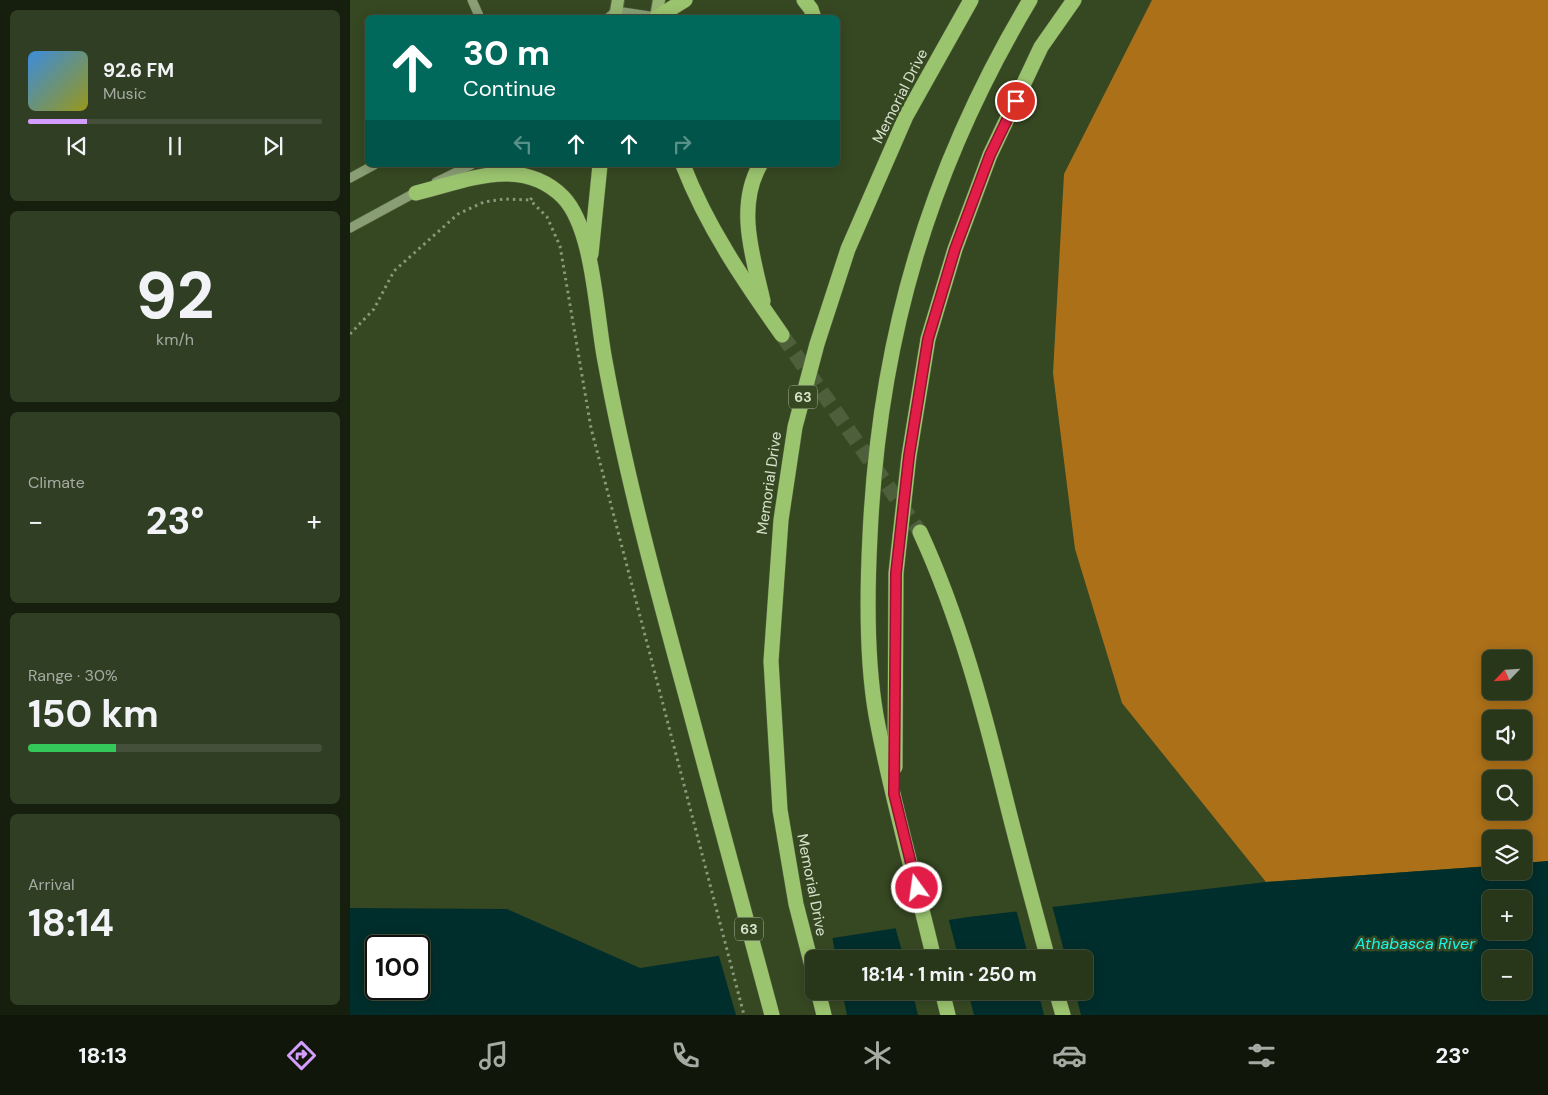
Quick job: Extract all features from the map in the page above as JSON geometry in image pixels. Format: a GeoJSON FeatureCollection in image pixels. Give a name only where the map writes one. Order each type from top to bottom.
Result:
{"type":"FeatureCollection","features":[{"type":"Feature","properties":{"kind":"highway"},"geometry":{"type":"LineString","coordinates":[[659,15],[685,0]]}},
{"type":"Feature","properties":{"kind":"highway"},"geometry":{"type":"LineString","coordinates":[[804,0],[813,15]]}},
{"type":"Feature","properties":{"kind":"highway","name":"Memorial Drive"},"geometry":{"type":"LineString","coordinates":[[808,950],[796,904],[780,810],[771,661],[781,520],[794,427],[817,344],[848,250],[906,116],[971,0]]}},
{"type":"Feature","properties":{"kind":"highway"},"geometry":{"type":"LineString","coordinates":[[932,950],[876,714],[869,631],[868,570],[877,435],[903,298],[930,208],[966,119],[1030,0]]}},
{"type":"Feature","properties":{"kind":"highway"},"geometry":{"type":"LineString","coordinates":[[894,794],[896,573],[909,456],[928,339],[955,249],[990,155],[1042,47],[1074,0]]}},
{"type":"Feature","properties":{"kind":"highway"},"geometry":{"type":"LineString","coordinates":[[590,261],[600,167]]}},
{"type":"Feature","properties":{"kind":"highway"},"geometry":{"type":"LineString","coordinates":[[684,167],[694,193],[714,233],[782,335]]}},
{"type":"Feature","properties":{"kind":"highway"},"geometry":{"type":"LineString","coordinates":[[759,167],[751,187],[748,224],[764,310]]}},
{"type":"Feature","properties":{"kind":"highway"},"geometry":{"type":"LineString","coordinates":[[416,192],[505,172],[526,174],[543,181],[571,206],[590,261]]}},
{"type":"Feature","properties":{"kind":"highway","name":"63"},"geometry":{"type":"LineString","coordinates":[[590,261],[598,324],[634,499],[772,1015]]}},
{"type":"Feature","properties":{"kind":"highway"},"geometry":{"type":"LineString","coordinates":[[920,532],[943,581],[961,633],[986,718],[1046,950]]}},
{"type":"Feature","properties":{"kind":"highway"},"geometry":{"type":"LineString","coordinates":[[820,1000],[824,1015]]}},
{"type":"Feature","properties":{"kind":"highway"},"geometry":{"type":"LineString","coordinates":[[944,1000],[948,1015]]}},
{"type":"Feature","properties":{"kind":"highway"},"geometry":{"type":"LineString","coordinates":[[1059,1000],[1063,1015]]}},
{"type":"Feature","properties":{"kind":"main road"},"geometry":{"type":"LineString","coordinates":[[656,15],[658,0]]}},
{"type":"Feature","properties":{"kind":"street"},"geometry":{"type":"LineString","coordinates":[[472,0],[479,15]]}},
{"type":"Feature","properties":{"kind":"street"},"geometry":{"type":"LineString","coordinates":[[614,12],[639,15]]}},
{"type":"Feature","properties":{"kind":"street"},"geometry":{"type":"LineString","coordinates":[[350,178],[370,167]]}},
{"type":"Feature","properties":{"kind":"street"},"geometry":{"type":"LineString","coordinates":[[350,228],[467,167]]}},
{"type":"Feature","properties":{"kind":"path"},"geometry":{"type":"LineString","coordinates":[[530,200],[543,181]]}},
{"type":"Feature","properties":{"kind":"path"},"geometry":{"type":"LineString","coordinates":[[350,334],[374,309],[394,271],[458,214],[484,202],[504,199],[530,200],[547,217],[560,246],[591,428],[744,1015]]}},
{"type":"Feature","properties":{"kind":"shaded area"},"geometry":{"type":"Polygon","coordinates":[[[1152,0],[1548,0],[1548,861],[1532,862],[1532,830],[1482,830],[1482,867],[1266,882],[1122,703],[1075,549],[1053,373],[1064,174],[1152,0]]]}},
{"type":"Feature","properties":{"kind":"water","name":"Athabasca River"},"geometry":{"type":"Polygon","coordinates":[[[1548,861],[1548,1015],[350,1015],[350,908],[507,909],[640,968],[968,917],[1266,882],[1482,867],[1482,880],[1532,880],[1532,862],[1548,861]]]}},
{"type":"Feature","properties":{"kind":"pier"},"geometry":{"type":"Polygon","coordinates":[[[1052,905],[1064,950],[1027,950],[1016,909],[1052,905]]]}},
{"type":"Feature","properties":{"kind":"pier"},"geometry":{"type":"Polygon","coordinates":[[[948,917],[957,950],[902,950],[895,926],[948,917]]]}},
{"type":"Feature","properties":{"kind":"pier"},"geometry":{"type":"Polygon","coordinates":[[[832,935],[834,950],[805,950],[805,1000],[844,1000],[847,1015],[736,1015],[718,953],[832,935]]]}},
{"type":"Feature","properties":{"kind":"pier"},"geometry":{"type":"Polygon","coordinates":[[[914,1000],[970,1000],[974,1015],[918,1015],[914,1000]]]}},
{"type":"Feature","properties":{"kind":"pier"},"geometry":{"type":"Polygon","coordinates":[[[1040,1000],[1077,1000],[1081,1015],[1044,1015],[1040,1000]]]}},
{"type":"Feature","properties":{"kind":"tunnel"},"geometry":{"type":"LineString","coordinates":[[782,335],[920,532]]}},
{"type":"Feature","properties":{"kind":"route"},"geometry":{"type":"LineString","coordinates":[[917,888],[894,794],[896,573],[909,456],[928,339],[955,249],[990,155],[1016,101]]}}]}
